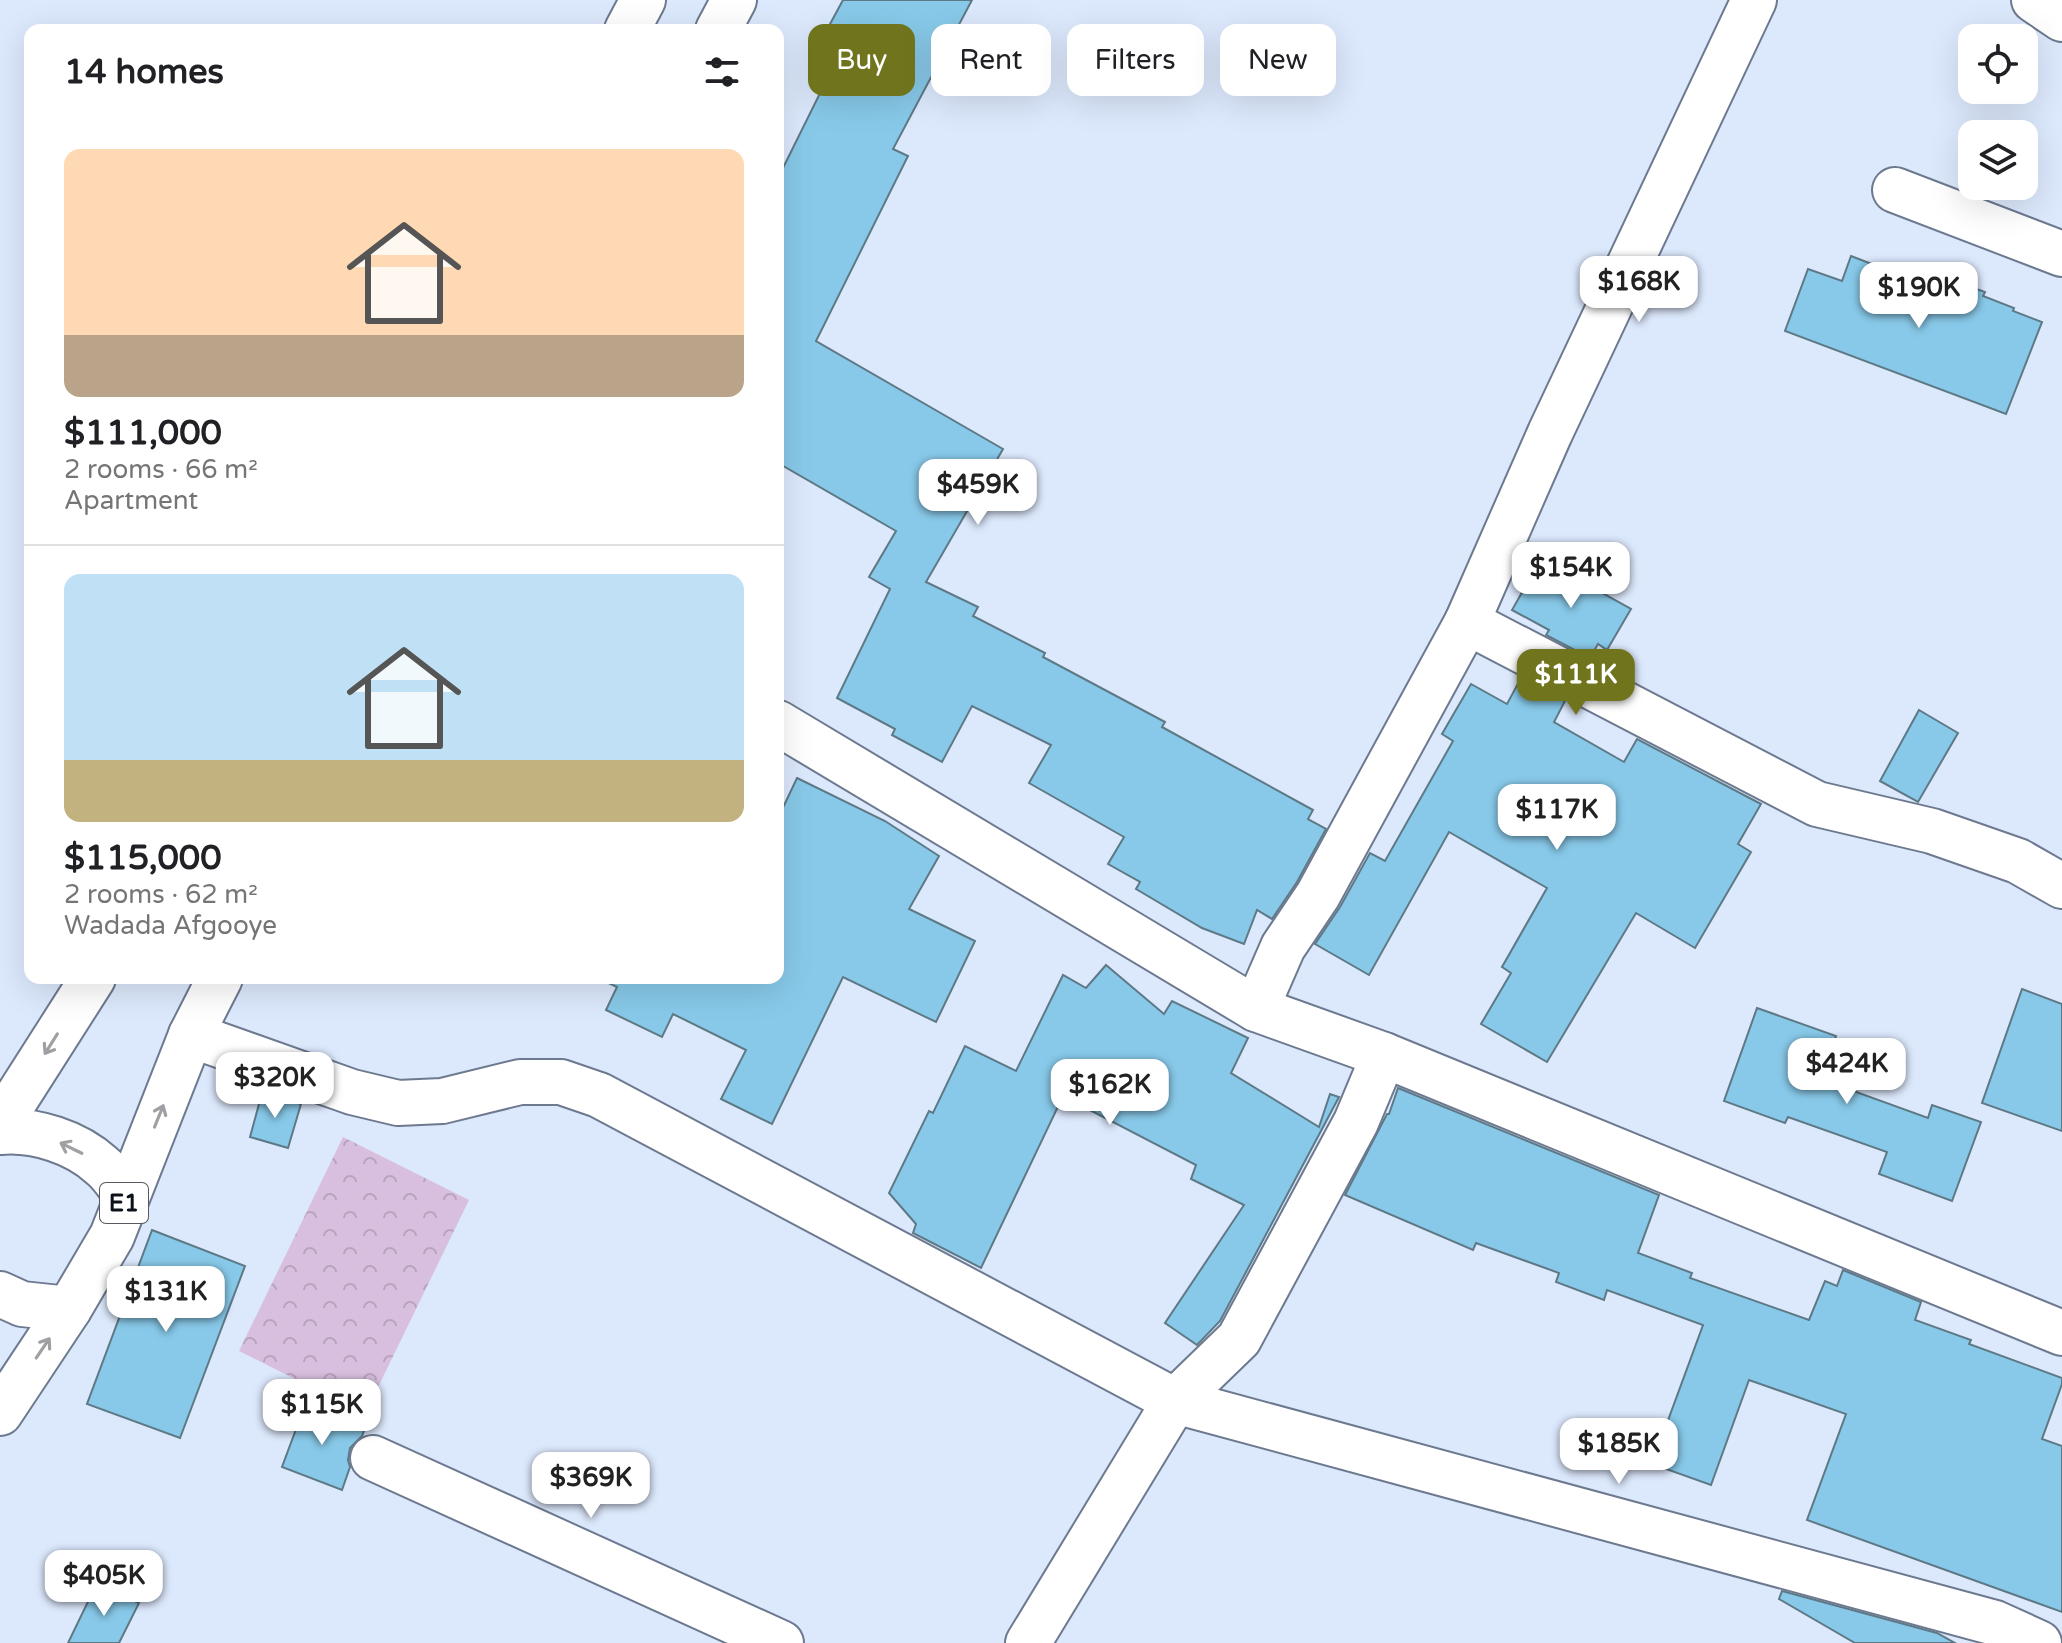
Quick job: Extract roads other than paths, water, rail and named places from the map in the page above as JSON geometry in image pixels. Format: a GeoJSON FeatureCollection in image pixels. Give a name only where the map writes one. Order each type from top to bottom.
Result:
{"type":"FeatureCollection","features":[{"type":"Feature","properties":{"kind":"main road"},"geometry":{"type":"LineString","coordinates":[[630,24],[643,0]]}},
{"type":"Feature","properties":{"kind":"main road"},"geometry":{"type":"LineString","coordinates":[[721,24],[734,0]]}},
{"type":"Feature","properties":{"kind":"main road"},"geometry":{"type":"LineString","coordinates":[[1256,1009],[1283,947],[1318,895],[1467,622],[1550,433],[1754,0]]}},
{"type":"Feature","properties":{"kind":"main road"},"geometry":{"type":"LineString","coordinates":[[2034,0],[2062,19]]}},
{"type":"Feature","properties":{"kind":"main road"},"geometry":{"type":"LineString","coordinates":[[1895,190],[2062,254]]}},
{"type":"Feature","properties":{"kind":"main road"},"geometry":{"type":"LineString","coordinates":[[1467,622],[1817,804],[1932,831],[2018,861],[2062,886]]}},
{"type":"Feature","properties":{"kind":"main road"},"geometry":{"type":"LineString","coordinates":[[784,727],[1256,1009],[1384,1055],[2062,1333]]}},
{"type":"Feature","properties":{"kind":"main road"},"geometry":{"type":"LineString","coordinates":[[0,1124],[89,984]]}},
{"type":"Feature","properties":{"kind":"main road","name":"E1"},"geometry":{"type":"LineString","coordinates":[[0,1413],[69,1309],[112,1236],[191,1035],[217,984]]}},
{"type":"Feature","properties":{"kind":"main road"},"geometry":{"type":"LineString","coordinates":[[191,1035],[352,1092],[398,1103],[442,1101],[520,1082],[561,1082],[599,1095],[1175,1401],[1992,1633],[2039,1643]]}},
{"type":"Feature","properties":{"kind":"main road"},"geometry":{"type":"LineString","coordinates":[[1028,1643],[1175,1401],[1239,1339],[1356,1122],[1384,1055]]}},
{"type":"Feature","properties":{"kind":"main road"},"geometry":{"type":"LineString","coordinates":[[0,1132],[36,1133],[71,1147],[102,1165],[127,1196]]}},
{"type":"Feature","properties":{"kind":"main road"},"geometry":{"type":"LineString","coordinates":[[0,1294],[22,1304],[69,1309]]}},
{"type":"Feature","properties":{"kind":"main road"},"geometry":{"type":"LineString","coordinates":[[373,1458],[781,1643]]}}]}
